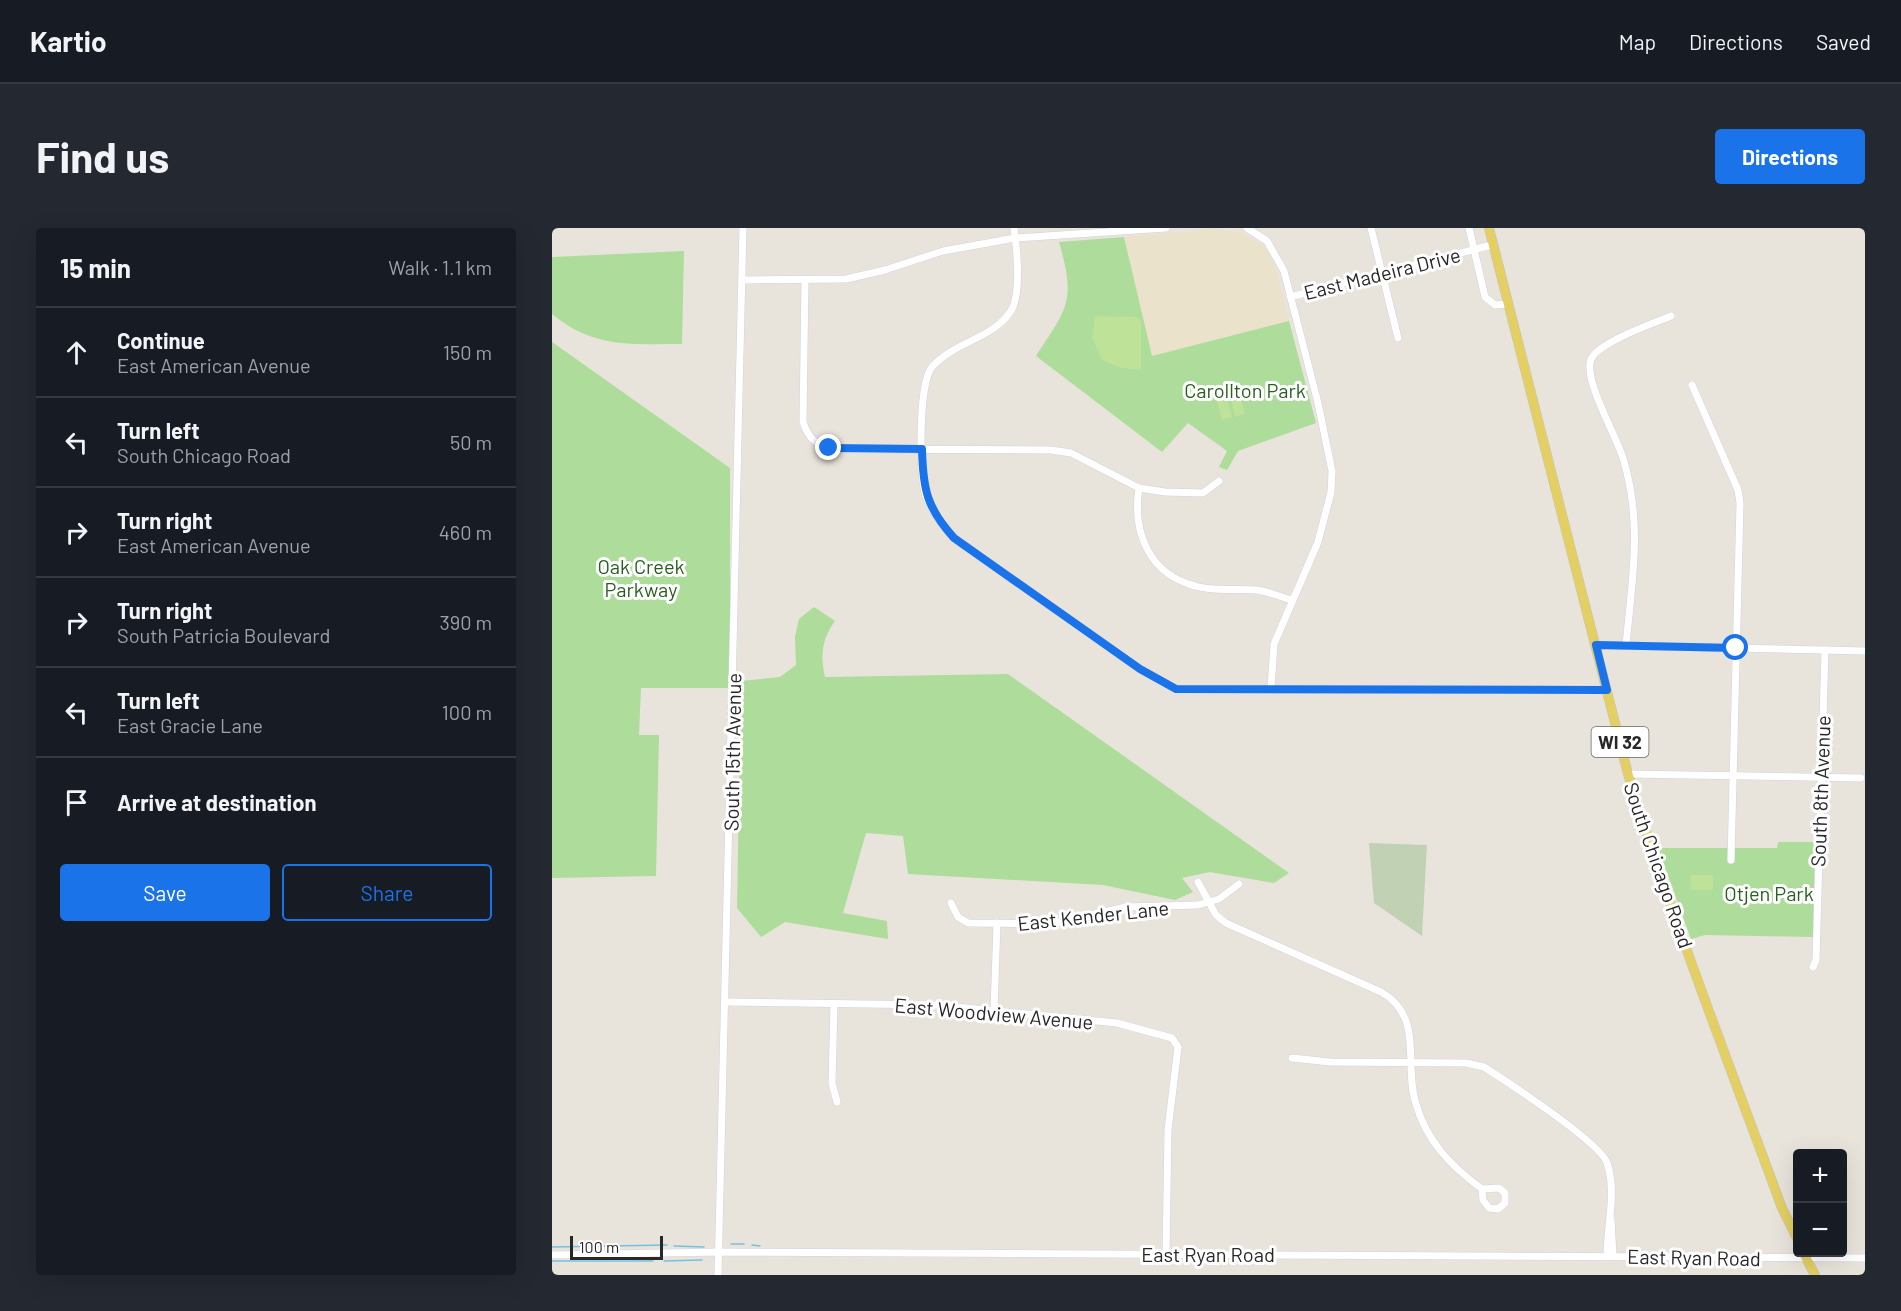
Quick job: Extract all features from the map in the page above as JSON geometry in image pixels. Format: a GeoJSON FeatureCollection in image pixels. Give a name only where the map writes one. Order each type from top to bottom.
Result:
{"type":"FeatureCollection","features":[{"type":"Feature","properties":{"kind":"main road","name":"South Chicago Road"},"geometry":{"type":"LineString","coordinates":[[1489,228],[1628,774],[1655,862],[1782,1208],[1793,1231]]}},
{"type":"Feature","properties":{"kind":"main road"},"geometry":{"type":"LineString","coordinates":[[1806,1257],[1815,1275]]}},
{"type":"Feature","properties":{"kind":"street","name":"South 15th Avenue"},"geometry":{"type":"LineString","coordinates":[[718,1275],[742,228]]}},
{"type":"Feature","properties":{"kind":"street"},"geometry":{"type":"LineString","coordinates":[[1014,228],[1017,289],[1014,306],[1005,320],[947,355],[931,368],[922,388],[922,449],[926,495],[936,517],[954,538],[1140,669],[1176,689],[1607,690]]}},
{"type":"Feature","properties":{"kind":"street"},"geometry":{"type":"LineString","coordinates":[[742,280],[846,279],[885,270],[943,251],[1015,238],[1166,228]]}},
{"type":"Feature","properties":{"kind":"street"},"geometry":{"type":"LineString","coordinates":[[1247,228],[1267,241],[1278,256],[1318,403],[1332,471],[1331,492],[1318,542],[1274,644],[1271,688]]}},
{"type":"Feature","properties":{"kind":"street"},"geometry":{"type":"LineString","coordinates":[[1371,228],[1398,338]]}},
{"type":"Feature","properties":{"kind":"street"},"geometry":{"type":"LineString","coordinates":[[1469,228],[1485,297],[1495,305],[1508,304]]}},
{"type":"Feature","properties":{"kind":"street","name":"East Madeira Drive"},"geometry":{"type":"LineString","coordinates":[[1290,297],[1492,245]]}},
{"type":"Feature","properties":{"kind":"street"},"geometry":{"type":"LineString","coordinates":[[805,280],[803,422],[806,434],[816,444],[829,448],[1051,450],[1071,453],[1139,488],[1165,492],[1203,493],[1219,481]]}},
{"type":"Feature","properties":{"kind":"street"},"geometry":{"type":"LineString","coordinates":[[1626,645],[1636,537],[1634,502],[1617,442],[1589,371],[1591,360],[1601,347],[1671,316]]}},
{"type":"Feature","properties":{"kind":"street"},"geometry":{"type":"LineString","coordinates":[[1692,385],[1738,490],[1731,860]]}},
{"type":"Feature","properties":{"kind":"street"},"geometry":{"type":"LineString","coordinates":[[1139,488],[1136,508],[1140,535],[1150,556],[1170,575],[1194,586],[1214,590],[1259,590],[1292,600]]}},
{"type":"Feature","properties":{"kind":"street"},"geometry":{"type":"LineString","coordinates":[[1596,645],[1865,651]]}},
{"type":"Feature","properties":{"kind":"street","name":"South 8th Avenue"},"geometry":{"type":"LineString","coordinates":[[1814,967],[1825,650]]}},
{"type":"Feature","properties":{"kind":"street"},"geometry":{"type":"LineString","coordinates":[[1628,774],[1861,778]]}},
{"type":"Feature","properties":{"kind":"street"},"geometry":{"type":"LineString","coordinates":[[1198,882],[1208,902],[1221,919],[1237,930],[1390,997],[1409,1024],[1415,1102],[1429,1134],[1451,1165],[1482,1189]]}},
{"type":"Feature","properties":{"kind":"street","name":"East Kender Lane"},"geometry":{"type":"LineString","coordinates":[[951,903],[958,917],[964,921],[997,924],[1051,924],[1119,908],[1191,906],[1225,896],[1239,884]]}},
{"type":"Feature","properties":{"kind":"street"},"geometry":{"type":"LineString","coordinates":[[994,1011],[997,924]]}},
{"type":"Feature","properties":{"kind":"street","name":"East Woodview Avenue"},"geometry":{"type":"LineString","coordinates":[[726,1002],[936,1005],[1133,1026],[1172,1038],[1177,1043],[1178,1050],[1168,1130],[1166,1254]]}},
{"type":"Feature","properties":{"kind":"street"},"geometry":{"type":"LineString","coordinates":[[834,1004],[832,1083],[837,1102]]}},
{"type":"Feature","properties":{"kind":"street"},"geometry":{"type":"LineString","coordinates":[[1292,1058],[1312,1061],[1466,1063],[1484,1067],[1589,1141],[1606,1159],[1610,1175],[1610,1256]]}},
{"type":"Feature","properties":{"kind":"street","name":"East Ryan Road"},"geometry":{"type":"LineString","coordinates":[[552,1255],[719,1252],[1793,1255]]}},
{"type":"Feature","properties":{"kind":"street","name":"East Ryan Road"},"geometry":{"type":"LineString","coordinates":[[1845,1257],[1865,1258]]}},
{"type":"Feature","properties":{"kind":"shaded area"},"geometry":{"type":"Polygon","coordinates":[[[1216,229],[1241,232],[1265,247],[1275,266],[1289,321],[1152,356],[1124,237],[1216,229]]]}},
{"type":"Feature","properties":{"kind":"green space","name":"Carollton Park"},"geometry":{"type":"Polygon","coordinates":[[[1124,237],[1152,356],[1289,321],[1316,423],[1238,451],[1227,470],[1219,467],[1227,451],[1188,423],[1162,452],[1036,356],[1062,314],[1066,303],[1067,278],[1059,242],[1124,237]]]}},
{"type":"Feature","properties":{"kind":"green space"},"geometry":{"type":"Polygon","coordinates":[[[684,251],[682,344],[630,344],[598,339],[568,325],[552,314],[552,257],[684,251]]]}},
{"type":"Feature","properties":{"kind":"green space"},"geometry":{"type":"Polygon","coordinates":[[[1095,316],[1136,317],[1141,321],[1141,370],[1121,368],[1102,360],[1092,338],[1095,316]]]}},
{"type":"Feature","properties":{"kind":"green space","name":"Oak Creek Parkway"},"geometry":{"type":"Polygon","coordinates":[[[552,342],[730,468],[730,688],[641,688],[639,735],[659,735],[656,876],[552,878],[552,342]]]}},
{"type":"Feature","properties":{"kind":"green space"},"geometry":{"type":"Polygon","coordinates":[[[1240,393],[1245,414],[1235,417],[1230,395],[1240,393]]]}},
{"type":"Feature","properties":{"kind":"green space"},"geometry":{"type":"Polygon","coordinates":[[[1226,396],[1232,417],[1222,420],[1216,398],[1226,396]]]}},
{"type":"Feature","properties":{"kind":"green space"},"geometry":{"type":"Polygon","coordinates":[[[814,607],[835,621],[827,634],[823,648],[825,677],[1008,674],[1289,873],[1274,883],[1210,872],[1182,878],[1193,892],[1175,900],[1103,885],[908,874],[903,836],[866,833],[843,913],[887,921],[888,939],[785,922],[761,937],[737,908],[741,681],[780,677],[796,665],[795,637],[799,619],[814,607]]]}},
{"type":"Feature","properties":{"kind":"green space","name":"Otjen Park"},"geometry":{"type":"Polygon","coordinates":[[[1778,842],[1815,842],[1813,937],[1705,935],[1691,939],[1658,848],[1777,848],[1778,842]]]}},
{"type":"Feature","properties":{"kind":"green space"},"geometry":{"type":"Polygon","coordinates":[[[1369,843],[1427,845],[1422,936],[1374,903],[1369,843]]]}},
{"type":"Feature","properties":{"kind":"green space"},"geometry":{"type":"Polygon","coordinates":[[[1690,875],[1713,875],[1713,890],[1691,890],[1690,875]]]}},
{"type":"Feature","properties":{"kind":"waterway"},"geometry":{"type":"LineString","coordinates":[[731,1244],[744,1244]]}},
{"type":"Feature","properties":{"kind":"waterway"},"geometry":{"type":"LineString","coordinates":[[552,1247],[667,1245]]}},
{"type":"Feature","properties":{"kind":"waterway"},"geometry":{"type":"LineString","coordinates":[[752,1245],[760,1246]]}},
{"type":"Feature","properties":{"kind":"waterway"},"geometry":{"type":"LineString","coordinates":[[674,1246],[704,1247]]}},
{"type":"Feature","properties":{"kind":"waterway"},"geometry":{"type":"LineString","coordinates":[[664,1261],[702,1260]]}},
{"type":"Feature","properties":{"kind":"waterway"},"geometry":{"type":"LineString","coordinates":[[552,1261],[653,1261]]}},
{"type":"Feature","properties":{"kind":"route"},"geometry":{"type":"LineString","coordinates":[[829,448],[922,449],[922,475],[926,495],[936,517],[954,538],[1140,669],[1176,689],[1607,690],[1596,645],[1736,648]]}}]}
